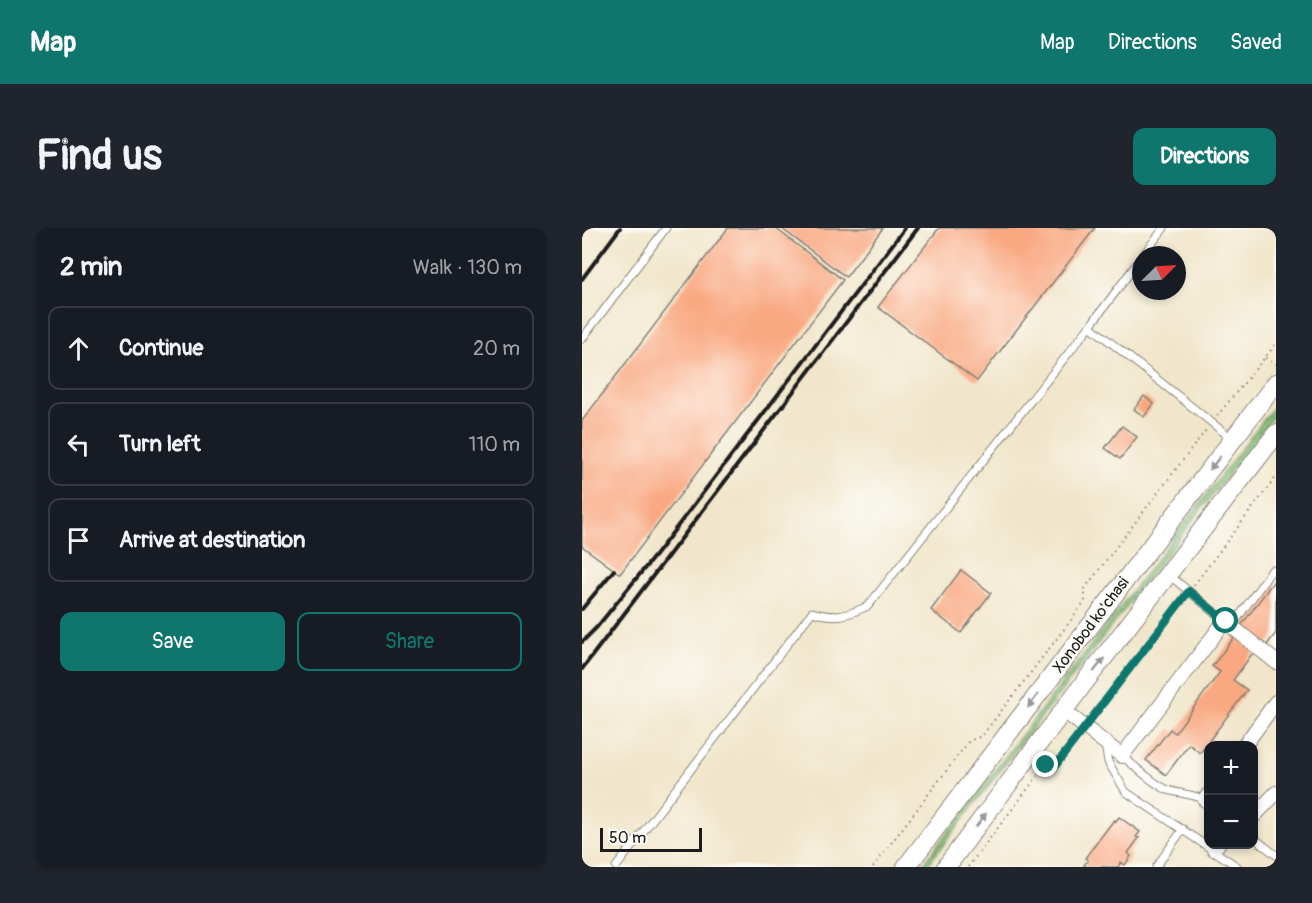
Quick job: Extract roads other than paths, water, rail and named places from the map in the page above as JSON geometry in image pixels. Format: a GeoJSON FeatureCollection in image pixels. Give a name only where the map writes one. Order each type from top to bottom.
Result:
{"type":"FeatureCollection","features":[{"type":"Feature","properties":{"kind":"street","name":"Xonobod ko'chasi"},"geometry":{"type":"LineString","coordinates":[[906,867],[1276,383]]}},
{"type":"Feature","properties":{"kind":"street","name":"Xonobod ko'chasi"},"geometry":{"type":"LineString","coordinates":[[946,867],[1276,434]]}},
{"type":"Feature","properties":{"kind":"street"},"geometry":{"type":"LineString","coordinates":[[1064,711],[1122,756],[1228,623],[1276,662]]}},
{"type":"Feature","properties":{"kind":"street"},"geometry":{"type":"LineString","coordinates":[[1248,741],[1276,702]]}},
{"type":"Feature","properties":{"kind":"street"},"geometry":{"type":"LineString","coordinates":[[1258,812],[1276,793]]}},
{"type":"Feature","properties":{"kind":"lane"},"geometry":{"type":"LineString","coordinates":[[582,339],[666,228]]}},
{"type":"Feature","properties":{"kind":"lane"},"geometry":{"type":"LineString","coordinates":[[1150,246],[1164,228]]}},
{"type":"Feature","properties":{"kind":"lane"},"geometry":{"type":"LineString","coordinates":[[616,867],[812,612],[828,616],[848,616],[868,606],[1090,326],[1132,269]]}},
{"type":"Feature","properties":{"kind":"lane"},"geometry":{"type":"LineString","coordinates":[[1090,326],[1233,439]]}},
{"type":"Feature","properties":{"kind":"lane"},"geometry":{"type":"LineString","coordinates":[[1169,575],[1228,623],[1272,570]]}},
{"type":"Feature","properties":{"kind":"lane"},"geometry":{"type":"LineString","coordinates":[[1104,742],[1108,762],[1126,792],[1204,840]]}},
{"type":"Feature","properties":{"kind":"lane"},"geometry":{"type":"LineString","coordinates":[[1122,756],[1165,789],[1204,798]]}},
{"type":"Feature","properties":{"kind":"lane"},"geometry":{"type":"LineString","coordinates":[[1156,867],[1184,829]]}},
{"type":"Feature","properties":{"kind":"lane"},"geometry":{"type":"LineString","coordinates":[[1258,841],[1276,855]]}},
{"type":"Feature","properties":{"kind":"lane"},"geometry":{"type":"LineString","coordinates":[[1218,849],[1238,867]]}},
{"type":"Feature","properties":{"kind":"railway"},"geometry":{"type":"LineString","coordinates":[[582,279],[620,228]]}},
{"type":"Feature","properties":{"kind":"railway"},"geometry":{"type":"LineString","coordinates":[[582,642],[597,627],[657,553],[905,228]]}},
{"type":"Feature","properties":{"kind":"railway"},"geometry":{"type":"LineString","coordinates":[[582,669],[918,228]]}},
{"type":"Feature","properties":{"kind":"railway"},"geometry":{"type":"LineString","coordinates":[[582,609],[614,570]]}}]}
